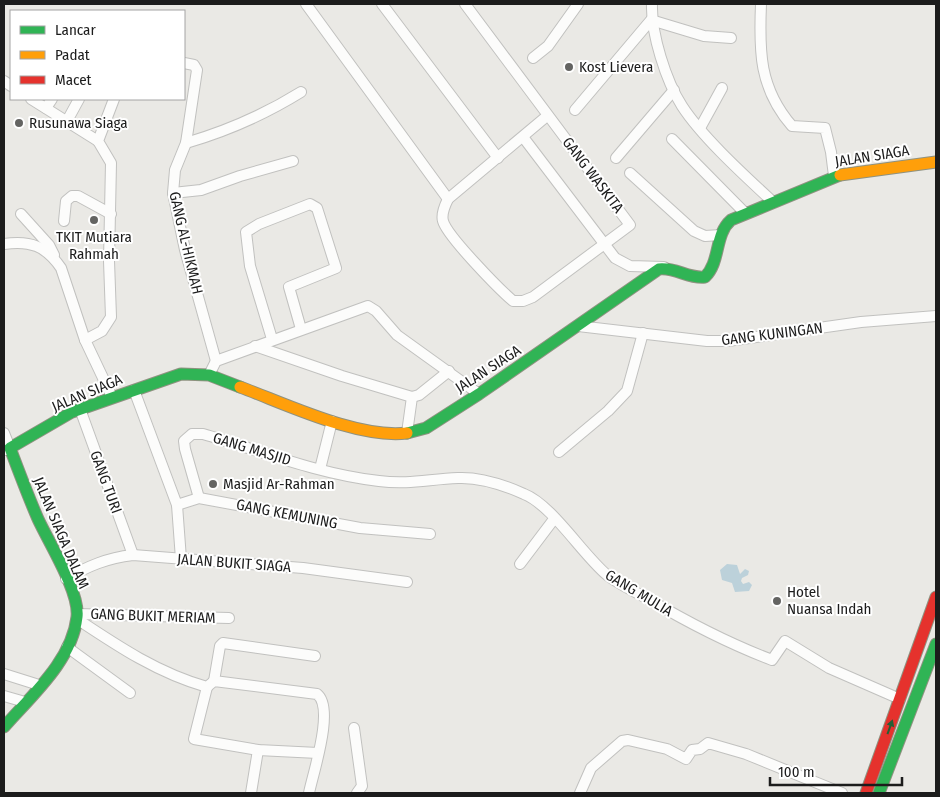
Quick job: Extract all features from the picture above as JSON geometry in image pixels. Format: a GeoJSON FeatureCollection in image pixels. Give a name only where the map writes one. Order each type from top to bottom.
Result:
{"type":"FeatureCollection","features":[{"type":"Feature","properties":{"kind":"main road","name":"JALAN SIAGA"},"geometry":{"type":"LineString","coordinates":[[721,235],[726,222],[834,176],[903,165],[936,162]]}},
{"type":"Feature","properties":{"kind":"main road"},"geometry":{"type":"LineString","coordinates":[[666,267],[695,278],[705,277],[715,265],[721,235]]}},
{"type":"Feature","properties":{"kind":"main road","name":"JALAN SIAGA"},"geometry":{"type":"LineString","coordinates":[[7,449],[80,410],[112,397],[181,374],[209,375],[332,421],[364,430],[407,433],[426,428],[479,394],[651,274],[666,267]]}},
{"type":"Feature","properties":{"kind":"main road","name":"JALAN SIAGA DALAM"},"geometry":{"type":"LineString","coordinates":[[7,449],[66,580],[77,616]]}},
{"type":"Feature","properties":{"kind":"main road"},"geometry":{"type":"LineString","coordinates":[[866,793],[936,597]]}},
{"type":"Feature","properties":{"kind":"main road"},"geometry":{"type":"LineString","coordinates":[[4,727],[39,686],[68,646],[77,616]]}},
{"type":"Feature","properties":{"kind":"main road"},"geometry":{"type":"LineString","coordinates":[[879,793],[936,644]]}},
{"type":"Feature","properties":{"kind":"street"},"geometry":{"type":"LineString","coordinates":[[306,4],[448,199]]}},
{"type":"Feature","properties":{"kind":"street"},"geometry":{"type":"LineString","coordinates":[[382,4],[498,158]]}},
{"type":"Feature","properties":{"kind":"street"},"geometry":{"type":"LineString","coordinates":[[465,4],[547,116],[448,199],[442,215],[446,228],[495,285],[513,301],[522,301],[533,297],[605,246]]}},
{"type":"Feature","properties":{"kind":"street"},"geometry":{"type":"LineString","coordinates":[[533,58],[560,32],[578,4]]}},
{"type":"Feature","properties":{"kind":"street"},"geometry":{"type":"LineString","coordinates":[[652,4],[651,20],[681,106],[700,128],[773,202]]}},
{"type":"Feature","properties":{"kind":"street"},"geometry":{"type":"LineString","coordinates":[[761,4],[760,36],[766,85],[792,126],[825,128],[832,152],[834,176]]}},
{"type":"Feature","properties":{"kind":"street"},"geometry":{"type":"LineString","coordinates":[[651,20],[704,36],[731,38]]}},
{"type":"Feature","properties":{"kind":"street"},"geometry":{"type":"LineString","coordinates":[[575,110],[651,20]]}},
{"type":"Feature","properties":{"kind":"street","name":"GANG AL-HIKMAH"},"geometry":{"type":"LineString","coordinates":[[185,63],[196,67],[186,144],[175,170],[173,193],[185,250],[216,361]]}},
{"type":"Feature","properties":{"kind":"street"},"geometry":{"type":"LineString","coordinates":[[700,128],[722,88]]}},
{"type":"Feature","properties":{"kind":"street"},"geometry":{"type":"LineString","coordinates":[[616,158],[674,90]]}},
{"type":"Feature","properties":{"kind":"street"},"geometry":{"type":"LineString","coordinates":[[186,144],[218,134],[263,115],[301,92]]}},
{"type":"Feature","properties":{"kind":"street"},"geometry":{"type":"LineString","coordinates":[[35,100],[49,104],[67,121],[98,141],[111,163],[111,317],[102,331],[85,340]]}},
{"type":"Feature","properties":{"kind":"street"},"geometry":{"type":"LineString","coordinates":[[67,121],[78,100]]}},
{"type":"Feature","properties":{"kind":"street"},"geometry":{"type":"LineString","coordinates":[[98,141],[114,100]]}},
{"type":"Feature","properties":{"kind":"street","name":"GANG WASKITA"},"geometry":{"type":"LineString","coordinates":[[547,116],[630,225],[605,246]]}},
{"type":"Feature","properties":{"kind":"street"},"geometry":{"type":"LineString","coordinates":[[523,137],[605,246],[622,264],[666,267]]}},
{"type":"Feature","properties":{"kind":"street"},"geometry":{"type":"LineString","coordinates":[[672,139],[746,214]]}},
{"type":"Feature","properties":{"kind":"street"},"geometry":{"type":"LineString","coordinates":[[173,193],[202,190],[240,176],[293,161]]}},
{"type":"Feature","properties":{"kind":"street"},"geometry":{"type":"LineString","coordinates":[[630,173],[694,231],[705,236],[721,235]]}},
{"type":"Feature","properties":{"kind":"street"},"geometry":{"type":"LineString","coordinates":[[64,221],[66,201],[72,196],[78,196],[111,214]]}},
{"type":"Feature","properties":{"kind":"street"},"geometry":{"type":"LineString","coordinates":[[272,339],[250,266],[246,232],[259,224],[310,204],[317,208],[336,268],[289,287],[301,329]]}},
{"type":"Feature","properties":{"kind":"street"},"geometry":{"type":"LineString","coordinates":[[22,214],[50,245],[54,258]]}},
{"type":"Feature","properties":{"kind":"street"},"geometry":{"type":"LineString","coordinates":[[4,244],[22,242],[46,251],[54,258],[61,268],[85,340],[112,397]]}},
{"type":"Feature","properties":{"kind":"street"},"geometry":{"type":"LineString","coordinates":[[209,375],[216,361],[272,339],[368,306],[376,311],[397,335],[479,394]]}},
{"type":"Feature","properties":{"kind":"street","name":"GANG KUNINGAN"},"geometry":{"type":"LineString","coordinates":[[578,326],[707,341],[728,341],[861,322],[936,316]]}},
{"type":"Feature","properties":{"kind":"street"},"geometry":{"type":"LineString","coordinates":[[559,452],[608,411],[627,391],[643,333]]}},
{"type":"Feature","properties":{"kind":"street"},"geometry":{"type":"LineString","coordinates":[[255,346],[342,376],[412,397],[419,395],[449,371]]}},
{"type":"Feature","properties":{"kind":"street"},"geometry":{"type":"LineString","coordinates":[[134,390],[177,505],[181,559]]}},
{"type":"Feature","properties":{"kind":"street"},"geometry":{"type":"LineString","coordinates":[[407,433],[412,397]]}},
{"type":"Feature","properties":{"kind":"street","name":"GANG TURI"},"geometry":{"type":"LineString","coordinates":[[80,410],[133,555]]}},
{"type":"Feature","properties":{"kind":"street"},"geometry":{"type":"LineString","coordinates":[[320,470],[332,421]]}},
{"type":"Feature","properties":{"kind":"street"},"geometry":{"type":"LineString","coordinates":[[4,433],[7,449]]}},
{"type":"Feature","properties":{"kind":"street","name":"GANG MASJID"},"geometry":{"type":"LineString","coordinates":[[199,498],[184,441],[192,434],[203,434],[320,470]]}},
{"type":"Feature","properties":{"kind":"street","name":"GANG MULIA"},"geometry":{"type":"LineString","coordinates":[[320,470],[405,484],[472,478],[525,494],[541,504],[609,577],[671,612],[740,648],[772,660],[785,641],[829,668],[900,699]]}},
{"type":"Feature","properties":{"kind":"street","name":"GANG KEMUNING"},"geometry":{"type":"LineString","coordinates":[[177,505],[199,498],[360,528],[430,534]]}},
{"type":"Feature","properties":{"kind":"street"},"geometry":{"type":"LineString","coordinates":[[520,564],[554,519]]}},
{"type":"Feature","properties":{"kind":"street","name":"JALAN BUKIT SIAGA"},"geometry":{"type":"LineString","coordinates":[[66,580],[88,565],[112,557],[133,555],[303,568],[408,582]]}},
{"type":"Feature","properties":{"kind":"street"},"geometry":{"type":"LineString","coordinates":[[77,616],[148,665],[183,680],[317,694],[322,698],[324,713],[323,737],[309,793]]}},
{"type":"Feature","properties":{"kind":"street","name":"GANG BUKIT MERIAM"},"geometry":{"type":"LineString","coordinates":[[77,616],[229,618]]}},
{"type":"Feature","properties":{"kind":"street"},"geometry":{"type":"LineString","coordinates":[[315,656],[224,643],[220,646],[194,739],[258,750],[318,753]]}},
{"type":"Feature","properties":{"kind":"street"},"geometry":{"type":"LineString","coordinates":[[68,646],[130,694]]}},
{"type":"Feature","properties":{"kind":"street"},"geometry":{"type":"LineString","coordinates":[[4,674],[39,686]]}},
{"type":"Feature","properties":{"kind":"street"},"geometry":{"type":"LineString","coordinates":[[4,696],[25,702]]}},
{"type":"Feature","properties":{"kind":"street"},"geometry":{"type":"LineString","coordinates":[[354,728],[362,786],[357,793]]}},
{"type":"Feature","properties":{"kind":"street"},"geometry":{"type":"LineString","coordinates":[[580,793],[592,768],[615,745],[628,740],[667,749],[686,759],[692,750],[700,749],[708,743],[746,754],[842,793]]}},
{"type":"Feature","properties":{"kind":"street"},"geometry":{"type":"LineString","coordinates":[[251,793],[258,750]]}},
{"type":"Feature","properties":{"kind":"water"},"geometry":{"type":"Polygon","coordinates":[[[727,564],[737,565],[740,574],[745,569],[749,571],[748,575],[742,578],[741,581],[743,584],[749,582],[752,585],[749,591],[735,592],[732,583],[722,580],[720,570],[727,564]]]}},
{"type":"Feature","properties":{"kind":"traffic: fast"},"geometry":{"type":"LineString","coordinates":[[407,433],[426,428],[479,394],[659,269],[705,277],[710,271],[722,233],[731,220],[840,175]]}},
{"type":"Feature","properties":{"kind":"traffic: fast"},"geometry":{"type":"LineString","coordinates":[[4,727],[38,690],[59,663],[74,633],[77,617],[77,607],[69,581],[38,519],[10,448],[72,412],[181,374],[209,375],[240,387]]}},
{"type":"Feature","properties":{"kind":"traffic: fast"},"geometry":{"type":"LineString","coordinates":[[879,793],[936,644]]}},
{"type":"Feature","properties":{"kind":"traffic: slow"},"geometry":{"type":"LineString","coordinates":[[840,175],[936,162]]}},
{"type":"Feature","properties":{"kind":"traffic: slow"},"geometry":{"type":"LineString","coordinates":[[240,387],[300,411],[345,426],[367,431],[407,433]]}},
{"type":"Feature","properties":{"kind":"traffic: jam"},"geometry":{"type":"LineString","coordinates":[[866,793],[936,597]]}},
{"type":"Feature","properties":{"kind":"place","name":"Kost Lievera"},"geometry":{"type":"Point","coordinates":[569,67]}},
{"type":"Feature","properties":{"kind":"place","name":"Rusunawa Siaga"},"geometry":{"type":"Point","coordinates":[19,123]}},
{"type":"Feature","properties":{"kind":"place","name":"TKIT Mutiara Rahmah"},"geometry":{"type":"Point","coordinates":[94,220]}},
{"type":"Feature","properties":{"kind":"place","name":"Masjid Ar-Rahman"},"geometry":{"type":"Point","coordinates":[213,484]}},
{"type":"Feature","properties":{"kind":"place","name":"Hotel Nuansa Indah"},"geometry":{"type":"Point","coordinates":[777,601]}}]}
